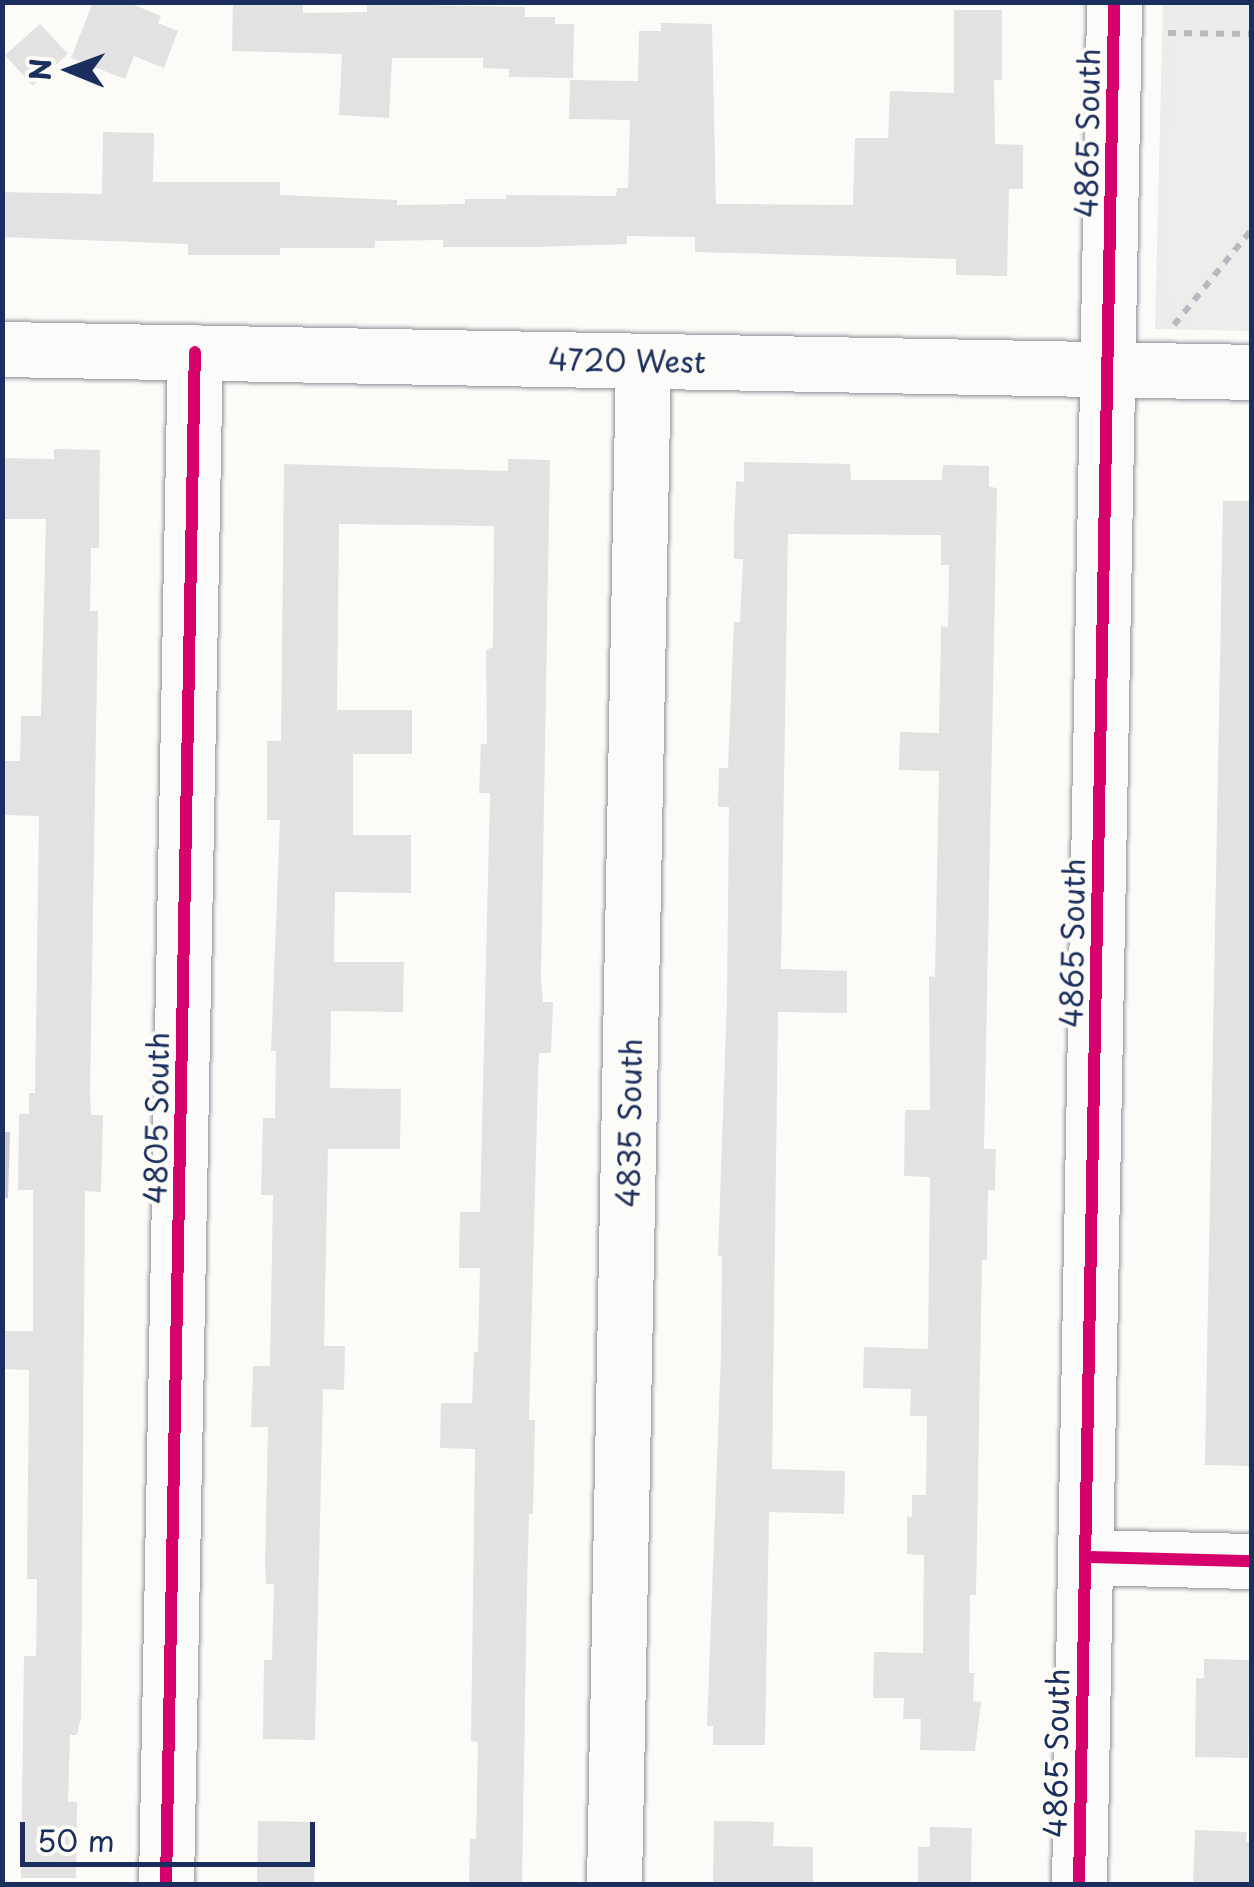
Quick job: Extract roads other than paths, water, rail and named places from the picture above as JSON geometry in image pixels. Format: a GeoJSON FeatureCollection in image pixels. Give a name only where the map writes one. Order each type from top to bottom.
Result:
{"type":"FeatureCollection","features":[{"type":"Feature","properties":{"kind":"street","name":"4865 South"},"geometry":{"type":"LineString","coordinates":[[1079,1884],[1114,2]]}},
{"type":"Feature","properties":{"kind":"street","name":"4720 West"},"geometry":{"type":"LineString","coordinates":[[2,349],[1252,372]]}},
{"type":"Feature","properties":{"kind":"street","name":"4805 South"},"geometry":{"type":"LineString","coordinates":[[166,1884],[195,352]]}},
{"type":"Feature","properties":{"kind":"street","name":"4835 South"},"geometry":{"type":"LineString","coordinates":[[614,1884],[643,361]]}},
{"type":"Feature","properties":{"kind":"street"},"geometry":{"type":"LineString","coordinates":[[1084,1558],[1252,1561]]}}]}
